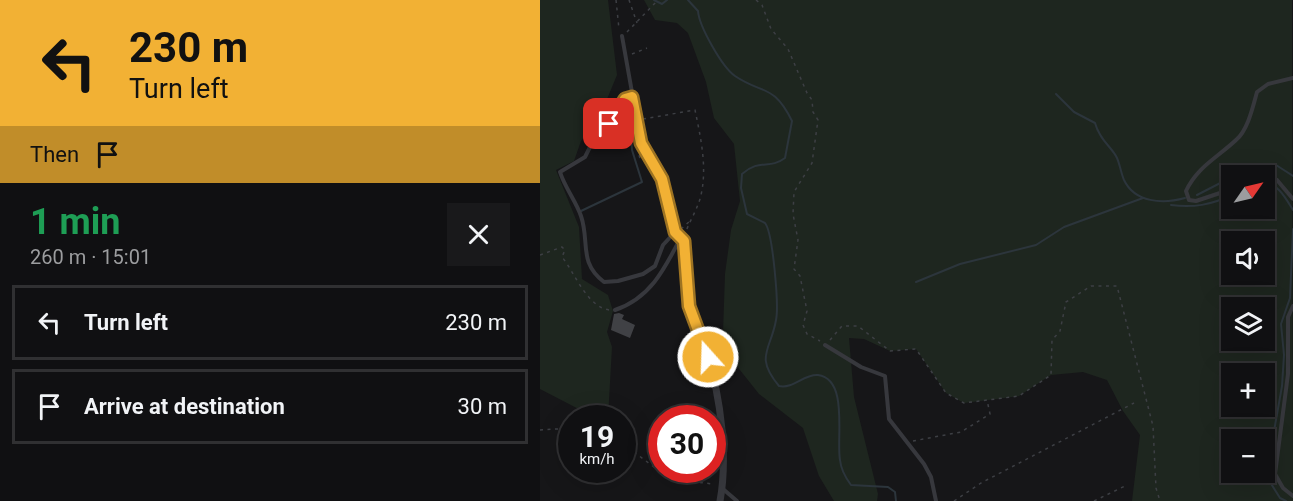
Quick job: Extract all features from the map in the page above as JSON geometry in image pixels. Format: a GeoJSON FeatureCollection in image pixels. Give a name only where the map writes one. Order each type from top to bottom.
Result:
{"type":"FeatureCollection","features":[{"type":"Feature","properties":{"kind":"street"},"geometry":{"type":"LineString","coordinates":[[675,232],[682,240],[689,306],[708,357],[719,404],[725,476],[720,501]]}},
{"type":"Feature","properties":{"kind":"lane"},"geometry":{"type":"LineString","coordinates":[[622,36],[641,143],[662,179],[675,232],[663,245],[655,266],[627,279],[604,282],[593,273],[587,259],[581,217],[560,172],[585,157],[598,131],[609,124],[625,99],[632,97]]}},
{"type":"Feature","properties":{"kind":"lane"},"geometry":{"type":"LineString","coordinates":[[1221,193],[1196,201],[1189,200],[1186,191],[1207,162],[1237,140],[1262,87],[1293,78]]}},
{"type":"Feature","properties":{"kind":"lane"},"geometry":{"type":"LineString","coordinates":[[1275,179],[1293,199]]}},
{"type":"Feature","properties":{"kind":"lane"},"geometry":{"type":"LineString","coordinates":[[615,310],[629,305],[660,279],[682,240]]}},
{"type":"Feature","properties":{"kind":"lane"},"geometry":{"type":"LineString","coordinates":[[1293,306],[1288,317],[1288,374],[1275,474],[1283,488],[1293,496]]}},
{"type":"Feature","properties":{"kind":"lane"},"geometry":{"type":"LineString","coordinates":[[825,345],[861,367],[885,376],[889,419],[930,477],[936,501]]}},
{"type":"Feature","properties":{"kind":"lane"},"geometry":{"type":"LineString","coordinates":[[723,487],[737,501]]}},
{"type":"Feature","properties":{"kind":"path"},"geometry":{"type":"LineString","coordinates":[[616,0],[617,24],[622,36],[637,24],[658,0]]}},
{"type":"Feature","properties":{"kind":"path"},"geometry":{"type":"LineString","coordinates":[[629,0],[633,6],[637,24]]}},
{"type":"Feature","properties":{"kind":"path"},"geometry":{"type":"LineString","coordinates":[[756,0],[762,5],[771,29],[788,49],[812,100],[813,112],[818,120],[812,163],[794,192],[793,214],[798,240],[794,269],[800,276],[807,311],[803,325],[807,334],[825,345],[842,326],[858,326],[890,351],[916,349],[946,393],[964,403],[1019,396],[1051,375],[1052,340],[1060,331],[1066,302],[1091,286],[1117,286],[1153,426],[1156,488],[1160,501]]}},
{"type":"Feature","properties":{"kind":"path"},"geometry":{"type":"LineString","coordinates":[[625,57],[646,48]]}},
{"type":"Feature","properties":{"kind":"path"},"geometry":{"type":"LineString","coordinates":[[637,120],[695,110],[703,147],[704,181],[693,218],[682,240]]}},
{"type":"Feature","properties":{"kind":"path"},"geometry":{"type":"LineString","coordinates":[[675,232],[693,218]]}},
{"type":"Feature","properties":{"kind":"path"},"geometry":{"type":"LineString","coordinates":[[540,255],[562,247],[565,250],[562,257],[571,267],[577,284],[601,308],[615,310]]}},
{"type":"Feature","properties":{"kind":"path"},"geometry":{"type":"LineString","coordinates":[[907,442],[948,435],[969,428],[990,414],[987,400]]}},
{"type":"Feature","properties":{"kind":"path"},"geometry":{"type":"LineString","coordinates":[[954,501],[981,483],[1134,403]]}},
{"type":"Feature","properties":{"kind":"path"},"geometry":{"type":"LineString","coordinates":[[540,430],[558,429]]}},
{"type":"Feature","properties":{"kind":"path"},"geometry":{"type":"LineString","coordinates":[[636,453],[670,479],[723,487]]}},
{"type":"Feature","properties":{"kind":"path"},"geometry":{"type":"LineString","coordinates":[[1094,501],[1125,486]]}},
{"type":"Feature","properties":{"kind":"shaded area"},"geometry":{"type":"Polygon","coordinates":[[[540,0],[608,0],[617,75],[600,116],[581,141],[574,161],[556,170],[579,227],[582,279],[608,295],[613,311],[607,332],[612,347],[609,405],[571,405],[540,389],[540,0]]]}},
{"type":"Feature","properties":{"kind":"shaded area"},"geometry":{"type":"Polygon","coordinates":[[[644,0],[1292,0],[1293,501],[1132,501],[1140,435],[1123,411],[1107,380],[1083,372],[1051,375],[1019,396],[964,403],[946,393],[916,349],[890,351],[864,339],[849,338],[854,397],[878,494],[877,501],[834,501],[819,476],[803,428],[759,394],[732,360],[723,333],[725,274],[731,230],[740,201],[734,144],[714,118],[706,82],[688,33],[677,23],[655,20],[644,0]]]}},
{"type":"Feature","properties":{"kind":"building"},"geometry":{"type":"Polygon","coordinates":[[[614,314],[624,315],[622,319],[635,325],[630,338],[611,330],[614,314]]]}},
{"type":"Feature","properties":{"kind":"waterway"},"geometry":{"type":"LineString","coordinates":[[654,0],[662,4],[667,0]]}},
{"type":"Feature","properties":{"kind":"waterway"},"geometry":{"type":"LineString","coordinates":[[688,0],[698,11],[707,36],[730,71],[745,82],[773,95],[792,121],[785,158],[774,163],[754,166],[742,174],[741,188],[747,214],[765,223],[773,254],[777,312],[766,353],[767,367],[779,386],[789,385],[813,375],[828,379],[838,398],[839,450],[841,467],[845,476],[851,485],[888,487],[895,492],[896,501]]}},
{"type":"Feature","properties":{"kind":"waterway"},"geometry":{"type":"LineString","coordinates":[[1056,94],[1074,112],[1095,123],[1100,135],[1117,158],[1124,180],[1135,193],[1150,200],[1159,201],[1185,198]]}},
{"type":"Feature","properties":{"kind":"waterway"},"geometry":{"type":"LineString","coordinates":[[581,211],[642,182],[632,150],[630,122],[633,118]]}},
{"type":"Feature","properties":{"kind":"waterway"},"geometry":{"type":"LineString","coordinates":[[1275,165],[1293,176]]}},
{"type":"Feature","properties":{"kind":"waterway"},"geometry":{"type":"LineString","coordinates":[[1197,195],[1221,183]]}},
{"type":"Feature","properties":{"kind":"waterway"},"geometry":{"type":"LineString","coordinates":[[1275,188],[1293,210]]}},
{"type":"Feature","properties":{"kind":"waterway"},"geometry":{"type":"LineString","coordinates":[[916,282],[960,264],[1036,245],[1064,227],[1143,198]]}},
{"type":"Feature","properties":{"kind":"waterway"},"geometry":{"type":"LineString","coordinates":[[1171,205],[1202,205],[1221,199]]}},
{"type":"Feature","properties":{"kind":"waterway"},"geometry":{"type":"LineString","coordinates":[[1286,501],[1280,498],[1270,482],[1268,465],[1282,386],[1284,355],[1281,324],[1290,298],[1293,229]]}},
{"type":"Feature","properties":{"kind":"route"},"geometry":{"type":"LineString","coordinates":[[609,124],[620,111],[625,99],[632,97],[641,143],[662,179],[675,232],[684,241],[687,252],[689,306],[708,357]]}}]}
